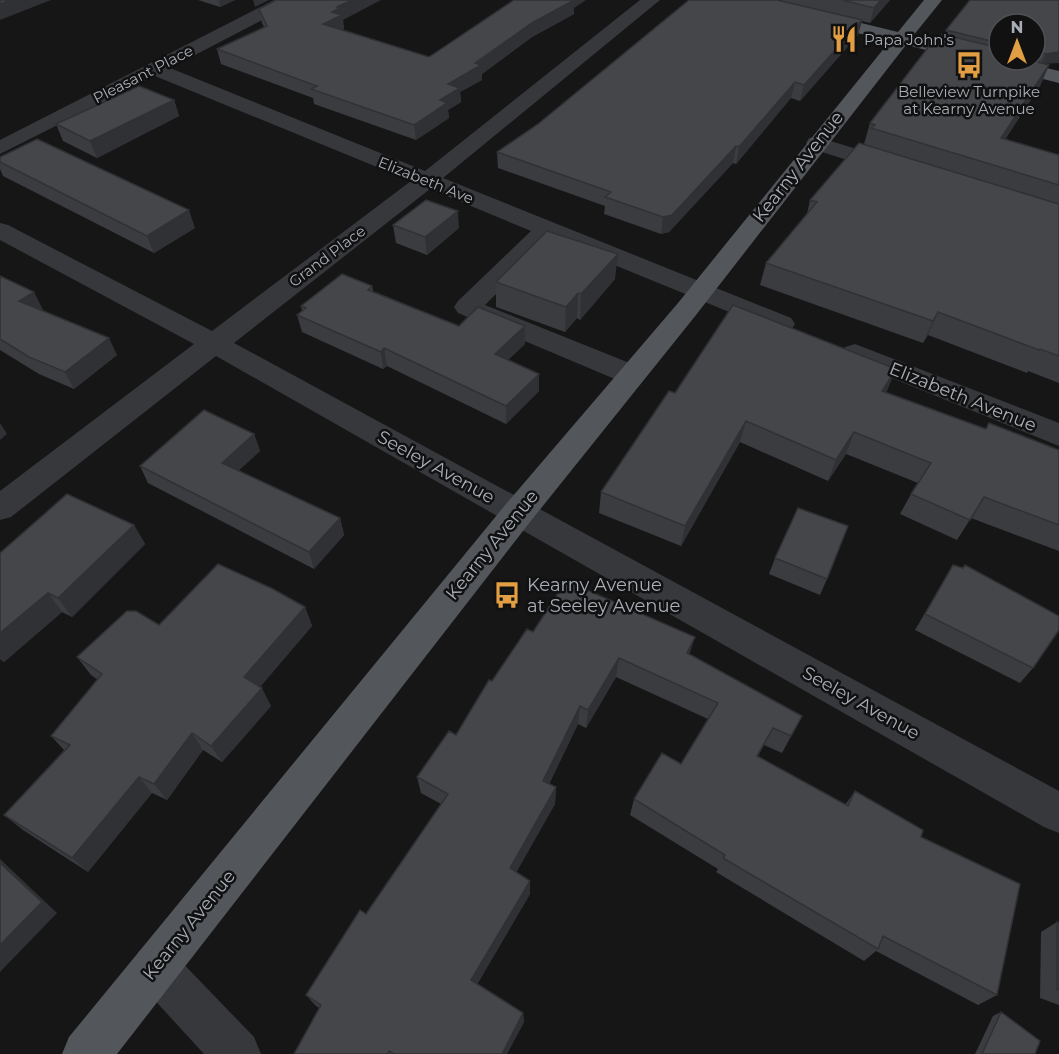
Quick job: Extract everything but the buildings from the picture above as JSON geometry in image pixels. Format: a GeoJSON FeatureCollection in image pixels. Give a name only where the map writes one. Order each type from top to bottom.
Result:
{"type":"FeatureCollection","features":[{"type":"Feature","properties":{"kind":"main road"},"geometry":{"type":"LineString","coordinates":[[746,0],[1059,77]]}},
{"type":"Feature","properties":{"kind":"main road","name":"Kearny Avenue"},"geometry":{"type":"LineString","coordinates":[[86,1054],[518,513],[700,292],[933,0]]}},
{"type":"Feature","properties":{"kind":"street","name":"Pleasant Place"},"geometry":{"type":"LineString","coordinates":[[0,148],[287,0]]}},
{"type":"Feature","properties":{"kind":"street","name":"Grand Place"},"geometry":{"type":"LineString","coordinates":[[0,508],[427,180],[651,0]]}},
{"type":"Feature","properties":{"kind":"street","name":"Elizabeth Ave"},"geometry":{"type":"LineString","coordinates":[[153,68],[700,292]]}},
{"type":"Feature","properties":{"kind":"street"},"geometry":{"type":"LineString","coordinates":[[817,143],[916,175]]}},
{"type":"Feature","properties":{"kind":"street"},"geometry":{"type":"LineString","coordinates":[[547,229],[467,307],[632,375]]}},
{"type":"Feature","properties":{"kind":"street","name":"Seeley Avenue"},"geometry":{"type":"LineString","coordinates":[[0,230],[213,343],[1059,813]]}},
{"type":"Feature","properties":{"kind":"street","name":"Elizabeth Avenue"},"geometry":{"type":"LineString","coordinates":[[700,292],[1059,435]]}},
{"type":"Feature","properties":{"kind":"street"},"geometry":{"type":"LineString","coordinates":[[155,967],[237,1054]]}},
{"type":"Feature","properties":{"kind":"place","name":"Papa John's"},"geometry":{"type":"Point","coordinates":[844,39]}},
{"type":"Feature","properties":{"kind":"place","name":"Belleview Turnpike at Kearny Avenue"},"geometry":{"type":"Point","coordinates":[969,65]}},
{"type":"Feature","properties":{"kind":"place","name":"Kearny Avenue at Seeley Avenue"},"geometry":{"type":"Point","coordinates":[507,595]}}]}
